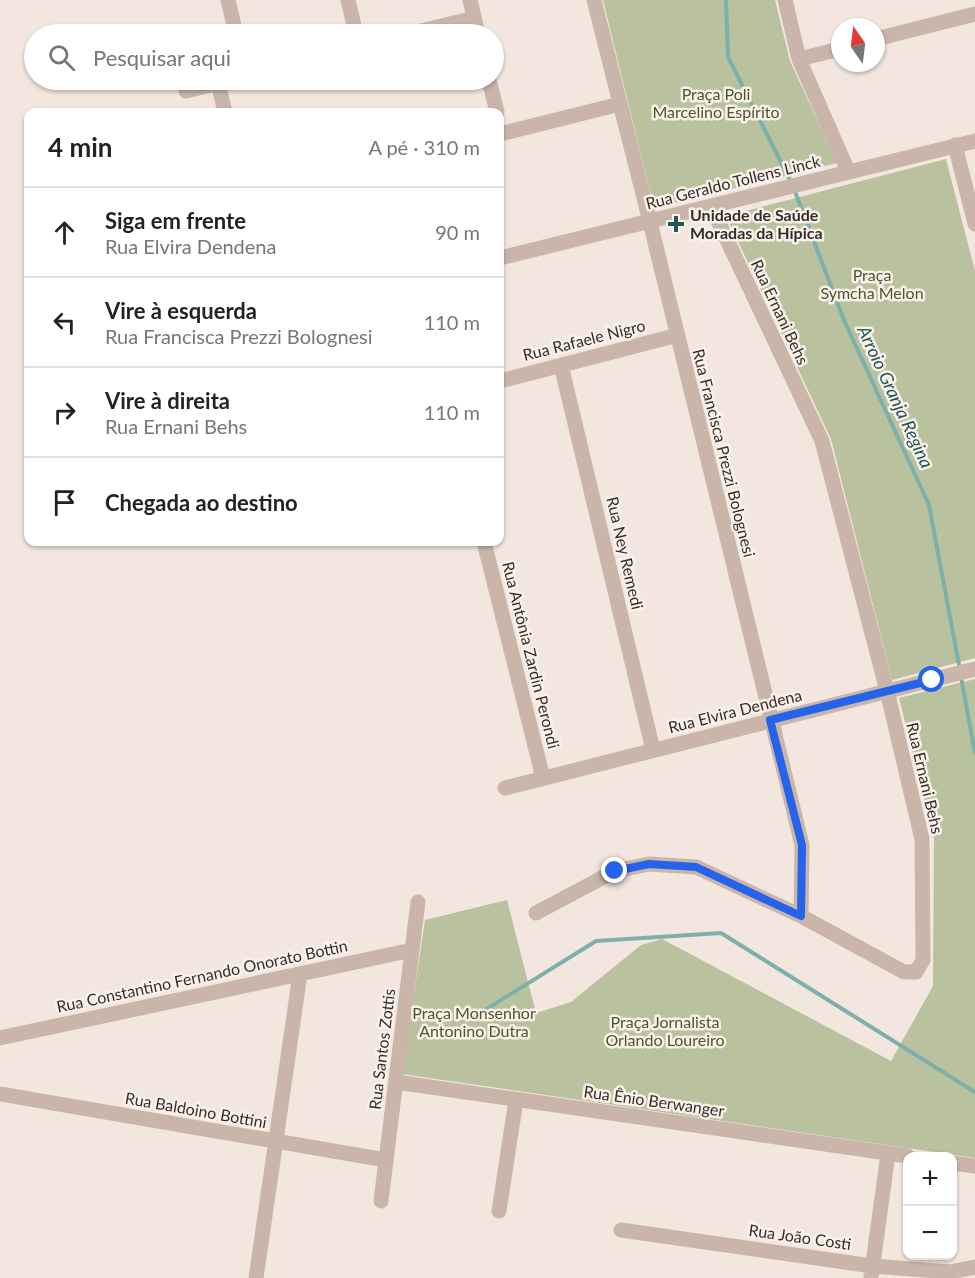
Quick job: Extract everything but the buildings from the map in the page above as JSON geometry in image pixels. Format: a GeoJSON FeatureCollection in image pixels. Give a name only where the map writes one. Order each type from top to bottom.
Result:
{"type":"FeatureCollection","features":[{"type":"Feature","properties":{"kind":"street"},"geometry":{"type":"LineString","coordinates":[[228,0],[234,24]]}},
{"type":"Feature","properties":{"kind":"street"},"geometry":{"type":"LineString","coordinates":[[348,0],[354,24]]}},
{"type":"Feature","properties":{"kind":"street"},"geometry":{"type":"LineString","coordinates":[[470,0],[476,24]]}},
{"type":"Feature","properties":{"kind":"street","name":"Rua Francisca Prezzi Bolognesi"},"geometry":{"type":"LineString","coordinates":[[594,0],[802,845],[801,916]]}},
{"type":"Feature","properties":{"kind":"street"},"geometry":{"type":"LineString","coordinates":[[785,0],[799,59],[848,171]]}},
{"type":"Feature","properties":{"kind":"street"},"geometry":{"type":"LineString","coordinates":[[885,37],[975,14]]}},
{"type":"Feature","properties":{"kind":"street"},"geometry":{"type":"LineString","coordinates":[[450,24],[474,18]]}},
{"type":"Feature","properties":{"kind":"street"},"geometry":{"type":"LineString","coordinates":[[799,59],[831,50]]}},
{"type":"Feature","properties":{"kind":"street"},"geometry":{"type":"LineString","coordinates":[[186,91],[190,90]]}},
{"type":"Feature","properties":{"kind":"street"},"geometry":{"type":"LineString","coordinates":[[225,90],[225,108]]}},
{"type":"Feature","properties":{"kind":"street"},"geometry":{"type":"LineString","coordinates":[[492,90],[496,108]]}},
{"type":"Feature","properties":{"kind":"street"},"geometry":{"type":"LineString","coordinates":[[504,128],[620,104]]}},
{"type":"Feature","properties":{"kind":"street","name":"Rua Geraldo Tollens Linck"},"geometry":{"type":"LineString","coordinates":[[504,257],[975,141]]}},
{"type":"Feature","properties":{"kind":"street"},"geometry":{"type":"LineString","coordinates":[[955,145],[975,224]]}},
{"type":"Feature","properties":{"kind":"street","name":"Rua Ernani Behs"},"geometry":{"type":"LineString","coordinates":[[536,913],[615,871],[649,864],[696,867],[801,916],[903,972],[916,972],[923,960],[922,839],[887,692],[822,441],[711,206]]}},
{"type":"Feature","properties":{"kind":"street","name":"Rua Rafaele Nigro"},"geometry":{"type":"LineString","coordinates":[[504,380],[678,335]]}},
{"type":"Feature","properties":{"kind":"street","name":"Rua Ney Remedi"},"geometry":{"type":"LineString","coordinates":[[561,365],[653,750]]}},
{"type":"Feature","properties":{"kind":"street","name":"Rua Antônia Zardin Perondi"},"geometry":{"type":"LineString","coordinates":[[485,546],[543,778]]}},
{"type":"Feature","properties":{"kind":"street","name":"Rua Elvira Dendena"},"geometry":{"type":"LineString","coordinates":[[505,788],[975,669]]}},
{"type":"Feature","properties":{"kind":"street","name":"Rua Santos Zottis"},"geometry":{"type":"LineString","coordinates":[[381,1201],[418,902]]}},
{"type":"Feature","properties":{"kind":"street","name":"Rua Constantino Fernando Onorato Bottin"},"geometry":{"type":"LineString","coordinates":[[0,1038],[412,950]]}},
{"type":"Feature","properties":{"kind":"street"},"geometry":{"type":"LineString","coordinates":[[256,1278],[300,974]]}},
{"type":"Feature","properties":{"kind":"street","name":"Rua Ênio Berwanger"},"geometry":{"type":"LineString","coordinates":[[396,1082],[903,1156]]}},
{"type":"Feature","properties":{"kind":"street","name":"Rua Baldoino Bottini"},"geometry":{"type":"LineString","coordinates":[[0,1094],[386,1160]]}},
{"type":"Feature","properties":{"kind":"street"},"geometry":{"type":"LineString","coordinates":[[499,1211],[516,1100]]}},
{"type":"Feature","properties":{"kind":"street"},"geometry":{"type":"LineString","coordinates":[[871,1272],[888,1154]]}},
{"type":"Feature","properties":{"kind":"street"},"geometry":{"type":"LineString","coordinates":[[957,1164],[975,1166]]}},
{"type":"Feature","properties":{"kind":"street","name":"Rua João Costi"},"geometry":{"type":"LineString","coordinates":[[621,1230],[871,1272],[950,1272],[975,1267]]}},
{"type":"Feature","properties":{"kind":"green space","name":"Praça Poli Marcelino Espírito"},"geometry":{"type":"Polygon","coordinates":[[[603,0],[775,0],[790,61],[837,163],[654,208],[603,0]]]}},
{"type":"Feature","properties":{"kind":"green space","name":"Praça Symcha Melon"},"geometry":{"type":"Polygon","coordinates":[[[946,159],[975,271],[975,658],[892,680],[831,439],[726,216],[946,159]]]}},
{"type":"Feature","properties":{"kind":"green space","name":"Praça Jornalista Orlando Loureiro"},"geometry":{"type":"Polygon","coordinates":[[[975,679],[975,1158],[957,1155],[957,1152],[934,1152],[402,1074],[425,920],[507,900],[536,1013],[571,1002],[641,945],[662,939],[891,1061],[933,986],[934,838],[899,698],[975,679]]]}},
{"type":"Feature","properties":{"kind":"waterway","name":"Arroio Granja Regina"},"geometry":{"type":"LineString","coordinates":[[726,0],[728,57],[791,182]]}},
{"type":"Feature","properties":{"kind":"waterway","name":"Arroio Granja Regina"},"geometry":{"type":"LineString","coordinates":[[794,189],[844,320],[929,505],[960,670]]}},
{"type":"Feature","properties":{"kind":"waterway","name":"Arroio Granja Regina"},"geometry":{"type":"LineString","coordinates":[[961,677],[975,753]]}},
{"type":"Feature","properties":{"kind":"waterway"},"geometry":{"type":"LineString","coordinates":[[469,1020],[596,941],[721,933],[975,1092]]}},
{"type":"Feature","properties":{"kind":"place","name":"Unidade de Saúde Moradas da Hípica"},"geometry":{"type":"Point","coordinates":[676,224]}},
{"type":"Feature","properties":{"kind":"route"},"geometry":{"type":"LineString","coordinates":[[615,871],[649,864],[696,867],[801,916],[802,845],[770,720],[932,680]]}},
{"type":"Feature","properties":{"kind":"park label","name":"Praça Monsenhor Antonino Dutra"},"geometry":{"type":"Point","coordinates":[474,1022]}}]}
